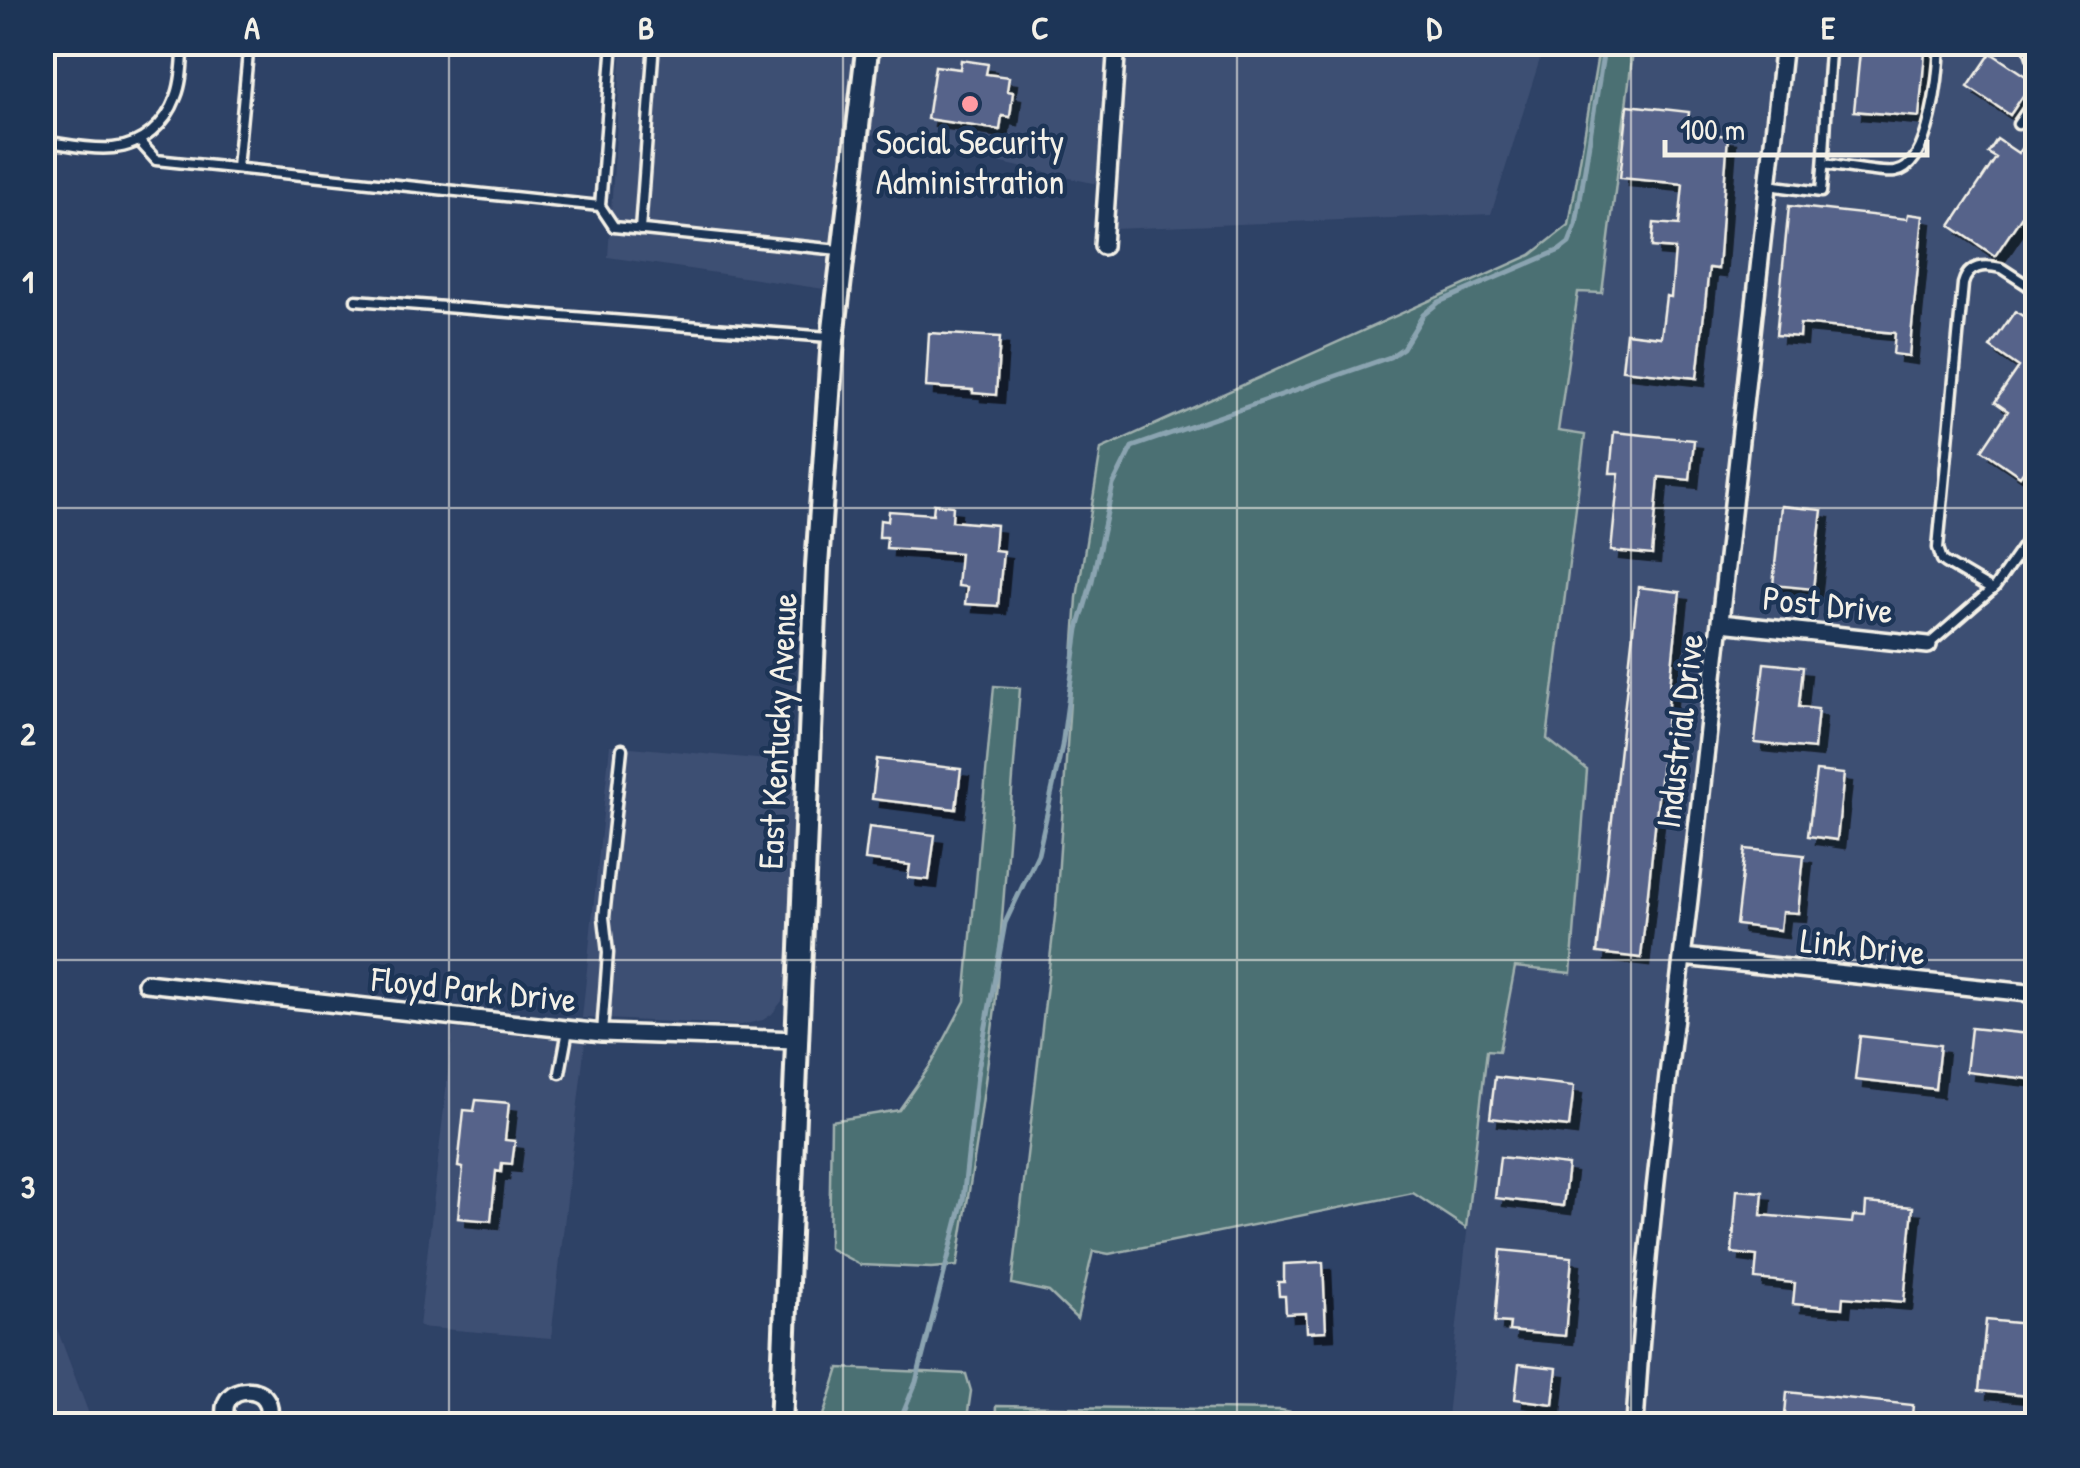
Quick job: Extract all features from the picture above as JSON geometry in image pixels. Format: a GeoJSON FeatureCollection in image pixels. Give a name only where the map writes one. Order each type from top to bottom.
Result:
{"type":"FeatureCollection","features":[{"type":"Feature","properties":{"kind":"street","name":"East Kentucky Avenue"},"geometry":{"type":"LineString","coordinates":[[782,1426],[816,566],[834,338],[868,42]]}},
{"type":"Feature","properties":{"kind":"street"},"geometry":{"type":"LineString","coordinates":[[1103,246],[1118,42]]}},
{"type":"Feature","properties":{"kind":"street","name":"Industrial Drive"},"geometry":{"type":"LineString","coordinates":[[1636,1426],[1638,1367],[1655,1205],[1784,42]]}},
{"type":"Feature","properties":{"kind":"street","name":"Post Drive"},"geometry":{"type":"LineString","coordinates":[[1722,623],[1928,645]]}},
{"type":"Feature","properties":{"kind":"street","name":"Link Drive"},"geometry":{"type":"LineString","coordinates":[[1683,957],[2038,994]]}},
{"type":"Feature","properties":{"kind":"street","name":"Floyd Park Drive"},"geometry":{"type":"LineString","coordinates":[[146,983],[602,1033],[796,1040]]}},
{"type":"Feature","properties":{"kind":"street"},"geometry":{"type":"LineString","coordinates":[[229,1426],[224,1412],[226,1404],[231,1396],[247,1389],[264,1396],[268,1403],[266,1426]]}},
{"type":"Feature","properties":{"kind":"lane"},"geometry":{"type":"LineString","coordinates":[[42,141],[110,148],[128,146],[153,131],[176,98],[184,42]]}},
{"type":"Feature","properties":{"kind":"lane"},"geometry":{"type":"LineString","coordinates":[[237,168],[249,42]]}},
{"type":"Feature","properties":{"kind":"lane"},"geometry":{"type":"LineString","coordinates":[[612,42],[600,206],[614,227],[844,250]]}},
{"type":"Feature","properties":{"kind":"lane"},"geometry":{"type":"LineString","coordinates":[[640,230],[654,42]]}},
{"type":"Feature","properties":{"kind":"lane"},"geometry":{"type":"LineString","coordinates":[[1768,185],[1821,192],[1831,42]]}},
{"type":"Feature","properties":{"kind":"lane"},"geometry":{"type":"LineString","coordinates":[[1824,164],[1895,172],[1916,159],[1938,82],[1940,42]]}},
{"type":"Feature","properties":{"kind":"lane"},"geometry":{"type":"LineString","coordinates":[[2027,42],[2038,66]]}},
{"type":"Feature","properties":{"kind":"lane"},"geometry":{"type":"LineString","coordinates":[[2018,124],[2038,96]]}},
{"type":"Feature","properties":{"kind":"lane"},"geometry":{"type":"LineString","coordinates":[[138,140],[156,160],[600,206]]}},
{"type":"Feature","properties":{"kind":"lane"},"geometry":{"type":"LineString","coordinates":[[1992,590],[1946,564],[1938,548],[1963,284],[1972,270],[1986,266],[2001,268],[2033,290],[2038,273]]}},
{"type":"Feature","properties":{"kind":"lane"},"geometry":{"type":"LineString","coordinates":[[356,300],[834,338]]}},
{"type":"Feature","properties":{"kind":"lane"},"geometry":{"type":"LineString","coordinates":[[1928,645],[1992,590],[2038,526]]}},
{"type":"Feature","properties":{"kind":"lane"},"geometry":{"type":"LineString","coordinates":[[602,1033],[608,953],[604,917],[622,749]]}},
{"type":"Feature","properties":{"kind":"lane"},"geometry":{"type":"LineString","coordinates":[[560,1073],[568,1030]]}},
{"type":"Feature","properties":{"kind":"shaded area"},"geometry":{"type":"Polygon","coordinates":[[[622,43],[858,43],[831,290],[608,257],[622,43]]]}},
{"type":"Feature","properties":{"kind":"shaded area"},"geometry":{"type":"Polygon","coordinates":[[[878,43],[1108,43],[1097,184],[867,133],[878,43]]]}},
{"type":"Feature","properties":{"kind":"shaded area"},"geometry":{"type":"Polygon","coordinates":[[[1126,43],[1545,43],[1491,214],[1112,229],[1126,43]]]}},
{"type":"Feature","properties":{"kind":"shaded area"},"geometry":{"type":"Polygon","coordinates":[[[1634,43],[2037,43],[2037,1425],[1446,1426],[1487,1049],[1499,1051],[1515,967],[1570,973],[1547,739],[1585,435],[1558,432],[1578,291],[1602,293],[1634,43]]]}},
{"type":"Feature","properties":{"kind":"shaded area"},"geometry":{"type":"Polygon","coordinates":[[[610,745],[800,763],[790,986],[786,986],[782,1001],[772,1014],[763,1020],[741,1025],[582,1018],[610,745]]]}},
{"type":"Feature","properties":{"kind":"shaded area"},"geometry":{"type":"Polygon","coordinates":[[[453,1029],[585,1042],[551,1338],[419,1327],[453,1029]]]}},
{"type":"Feature","properties":{"kind":"shaded area"},"geometry":{"type":"Polygon","coordinates":[[[43,1304],[48,1305],[93,1425],[43,1425],[43,1304]]]}},
{"type":"Feature","properties":{"kind":"green space"},"geometry":{"type":"Polygon","coordinates":[[[1600,43],[1634,43],[1602,293],[1578,292],[1558,431],[1585,435],[1547,739],[1587,770],[1571,973],[1515,967],[1499,1051],[1487,1050],[1466,1228],[1413,1193],[1109,1254],[1093,1251],[1077,1319],[1049,1292],[1012,1284],[1056,908],[1077,598],[1101,449],[1531,255],[1569,225],[1600,43]]]}},
{"type":"Feature","properties":{"kind":"green space"},"geometry":{"type":"Polygon","coordinates":[[[994,686],[1020,688],[995,1008],[957,1266],[861,1265],[829,1248],[831,1121],[899,1110],[932,1063],[965,1001],[994,686]]]}},
{"type":"Feature","properties":{"kind":"green space"},"geometry":{"type":"Polygon","coordinates":[[[839,1368],[966,1374],[971,1391],[966,1425],[821,1425],[839,1368]]]}},
{"type":"Feature","properties":{"kind":"green space"},"geometry":{"type":"Polygon","coordinates":[[[996,1406],[1281,1410],[1355,1425],[995,1425],[996,1406]]]}},
{"type":"Feature","properties":{"kind":"building"},"geometry":{"type":"Polygon","coordinates":[[[1861,42],[1926,42],[1919,117],[1854,111],[1861,42]]]}},
{"type":"Feature","properties":{"kind":"building"},"geometry":{"type":"Polygon","coordinates":[[[1991,53],[2033,81],[2010,115],[1968,87],[1991,53]]]}},
{"type":"Feature","properties":{"kind":"building","name":"Social Security Administration"},"geometry":{"type":"Polygon","coordinates":[[[961,60],[988,64],[986,74],[1009,77],[1007,91],[1013,92],[1010,117],[1002,116],[1000,130],[927,119],[935,66],[960,69],[961,60]]]}},
{"type":"Feature","properties":{"kind":"building"},"geometry":{"type":"Polygon","coordinates":[[[1628,105],[1689,112],[1687,132],[1728,136],[1718,269],[1709,268],[1697,378],[1622,370],[1626,333],[1661,337],[1666,296],[1671,297],[1675,249],[1652,247],[1654,223],[1679,225],[1683,184],[1620,178],[1628,105]]]}},
{"type":"Feature","properties":{"kind":"building"},"geometry":{"type":"Polygon","coordinates":[[[2038,125],[2038,192],[1995,256],[1951,226],[1996,158],[1988,153],[1997,139],[2018,153],[2038,125]]]}},
{"type":"Feature","properties":{"kind":"building"},"geometry":{"type":"Polygon","coordinates":[[[1789,206],[1907,219],[1908,214],[1923,216],[1909,356],[1893,354],[1895,333],[1800,324],[1799,337],[1776,335],[1789,206]]]}},
{"type":"Feature","properties":{"kind":"building"},"geometry":{"type":"Polygon","coordinates":[[[2015,311],[2038,326],[2038,450],[2020,476],[1982,450],[2008,411],[1995,402],[2019,367],[1990,347],[2015,311]]]}},
{"type":"Feature","properties":{"kind":"building"},"geometry":{"type":"Polygon","coordinates":[[[929,333],[1000,337],[996,395],[926,387],[929,333]]]}},
{"type":"Feature","properties":{"kind":"building"},"geometry":{"type":"Polygon","coordinates":[[[1614,432],[1694,440],[1690,480],[1659,477],[1652,555],[1611,551],[1619,473],[1610,473],[1614,432]]]}},
{"type":"Feature","properties":{"kind":"building"},"geometry":{"type":"Polygon","coordinates":[[[934,504],[953,506],[952,521],[996,525],[994,550],[1003,551],[998,606],[965,604],[967,587],[957,586],[960,553],[886,548],[887,537],[879,537],[880,520],[888,521],[889,511],[933,514],[934,504]]]}},
{"type":"Feature","properties":{"kind":"building"},"geometry":{"type":"Polygon","coordinates":[[[1781,506],[1822,510],[1813,589],[1773,585],[1781,506]]]}},
{"type":"Feature","properties":{"kind":"building"},"geometry":{"type":"Polygon","coordinates":[[[1638,587],[1680,592],[1641,958],[1597,953],[1638,587]]]}},
{"type":"Feature","properties":{"kind":"building"},"geometry":{"type":"Polygon","coordinates":[[[1764,663],[1803,667],[1799,707],[1818,709],[1814,749],[1755,743],[1764,663]]]}},
{"type":"Feature","properties":{"kind":"building"},"geometry":{"type":"Polygon","coordinates":[[[877,759],[961,769],[956,809],[872,799],[877,759]]]}},
{"type":"Feature","properties":{"kind":"building"},"geometry":{"type":"Polygon","coordinates":[[[1816,771],[1844,774],[1837,840],[1808,836],[1816,771]]]}},
{"type":"Feature","properties":{"kind":"building"},"geometry":{"type":"Polygon","coordinates":[[[869,827],[935,835],[929,880],[908,878],[910,865],[865,860],[869,827]]]}},
{"type":"Feature","properties":{"kind":"building"},"geometry":{"type":"Polygon","coordinates":[[[1745,849],[1804,855],[1798,913],[1782,912],[1780,930],[1736,925],[1745,849]]]}},
{"type":"Feature","properties":{"kind":"building"},"geometry":{"type":"Polygon","coordinates":[[[1971,1028],[2038,1035],[2038,1080],[1966,1072],[1971,1028]]]}},
{"type":"Feature","properties":{"kind":"building"},"geometry":{"type":"Polygon","coordinates":[[[1860,1036],[1940,1045],[1935,1089],[1855,1080],[1860,1036]]]}},
{"type":"Feature","properties":{"kind":"building"},"geometry":{"type":"Polygon","coordinates":[[[1495,1077],[1574,1086],[1569,1127],[1490,1118],[1495,1077]]]}},
{"type":"Feature","properties":{"kind":"building"},"geometry":{"type":"Polygon","coordinates":[[[476,1100],[509,1103],[505,1140],[515,1141],[512,1164],[502,1163],[501,1172],[496,1171],[491,1221],[458,1218],[464,1110],[474,1111],[476,1100]]]}},
{"type":"Feature","properties":{"kind":"building"},"geometry":{"type":"Polygon","coordinates":[[[1500,1157],[1568,1165],[1563,1206],[1495,1198],[1500,1157]]]}},
{"type":"Feature","properties":{"kind":"building"},"geometry":{"type":"Polygon","coordinates":[[[1737,1190],[1763,1192],[1761,1215],[1852,1223],[1853,1216],[1865,1217],[1866,1203],[1913,1207],[1904,1302],[1843,1297],[1842,1308],[1793,1304],[1795,1283],[1755,1279],[1757,1256],[1732,1253],[1737,1190]]]}},
{"type":"Feature","properties":{"kind":"building"},"geometry":{"type":"Polygon","coordinates":[[[1501,1250],[1572,1257],[1565,1336],[1509,1331],[1510,1323],[1495,1322],[1501,1250]]]}},
{"type":"Feature","properties":{"kind":"building"},"geometry":{"type":"Polygon","coordinates":[[[1323,1262],[1326,1331],[1307,1332],[1306,1313],[1286,1314],[1285,1296],[1279,1296],[1278,1282],[1284,1282],[1284,1264],[1323,1262]]]}},
{"type":"Feature","properties":{"kind":"building"},"geometry":{"type":"Polygon","coordinates":[[[1986,1320],[2038,1325],[2038,1397],[1979,1391],[1986,1320]]]}},
{"type":"Feature","properties":{"kind":"building"},"geometry":{"type":"Polygon","coordinates":[[[1519,1364],[1557,1368],[1553,1404],[1515,1399],[1519,1364]]]}},
{"type":"Feature","properties":{"kind":"building"},"geometry":{"type":"Polygon","coordinates":[[[1787,1392],[1913,1405],[1911,1426],[1784,1426],[1787,1392]]]}},
{"type":"Feature","properties":{"kind":"waterway"},"geometry":{"type":"LineString","coordinates":[[898,1426],[916,1382],[963,1200],[977,1075],[1005,923],[1038,854],[1062,746],[1078,629],[1113,485],[1132,447],[1390,357],[1403,348],[1423,315],[1439,302],[1569,243],[1576,225],[1605,42]]}},
{"type":"Feature","properties":{"kind":"place","name":"Social Security Administration"},"geometry":{"type":"Point","coordinates":[970,104]}}]}
